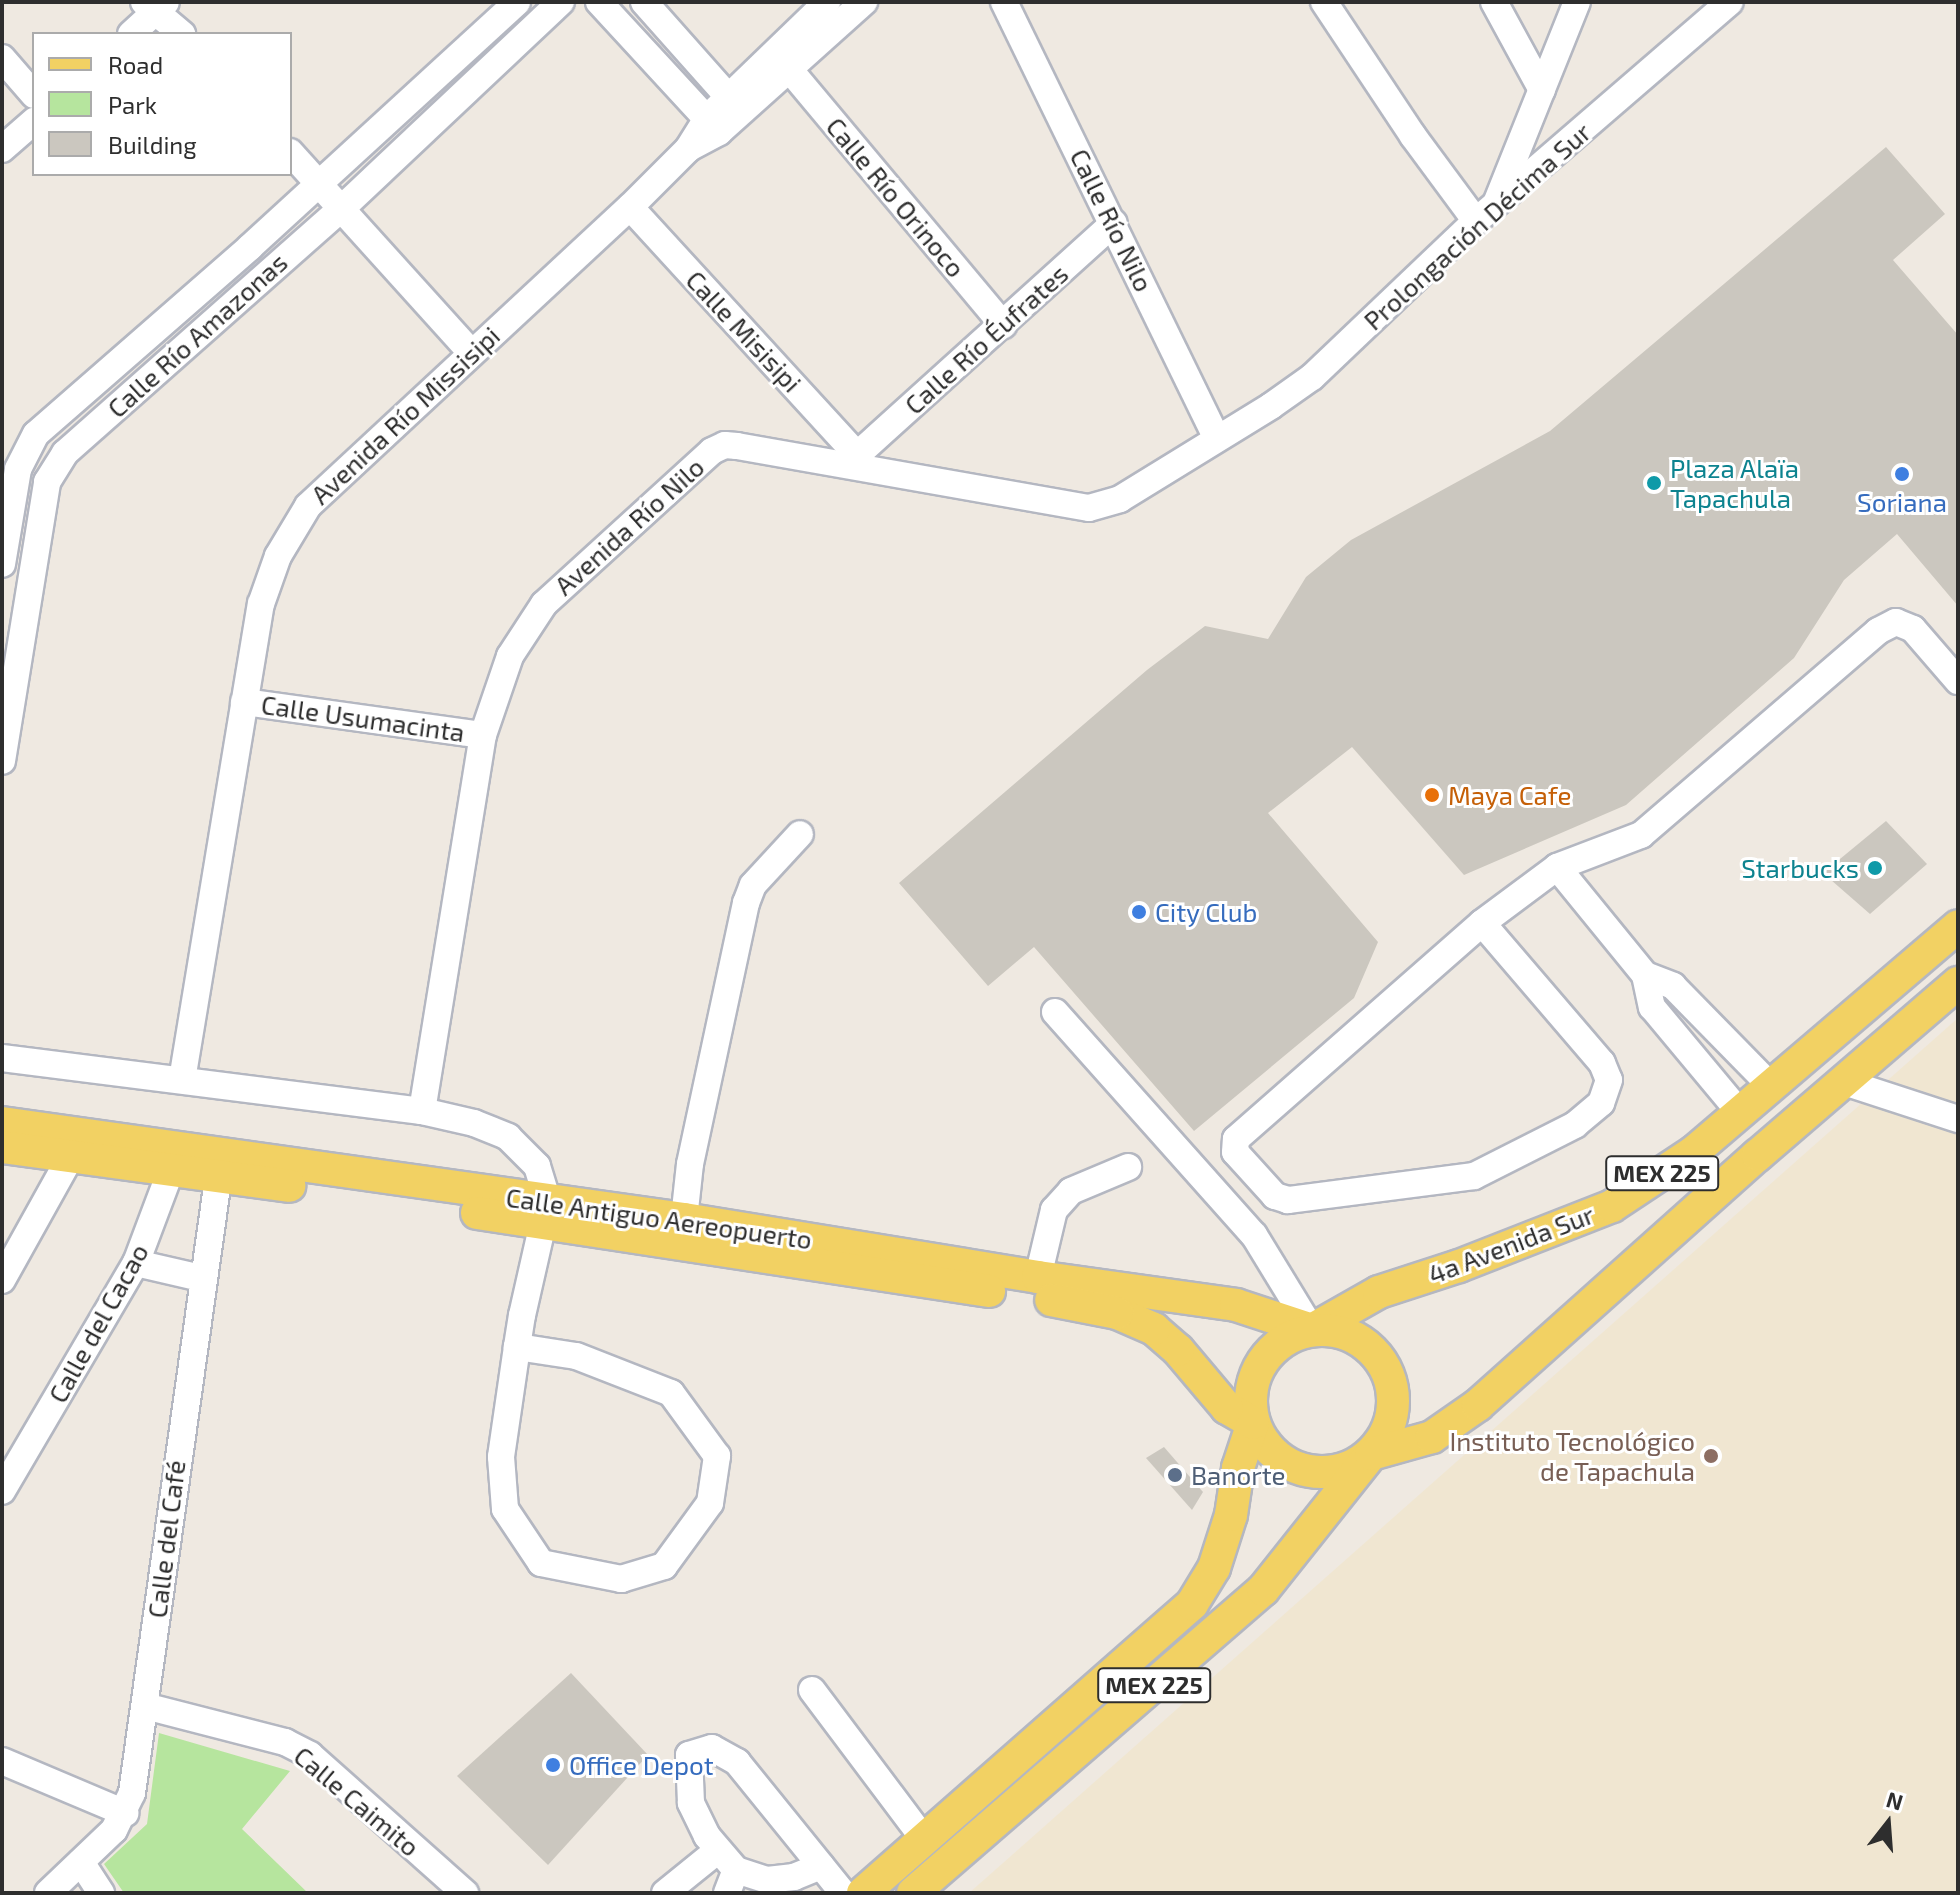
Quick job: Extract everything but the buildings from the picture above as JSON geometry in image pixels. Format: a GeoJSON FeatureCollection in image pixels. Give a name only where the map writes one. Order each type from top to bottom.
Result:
{"type":"FeatureCollection","features":[{"type":"Feature","properties":{"kind":"main road","name":"4a Avenida Sur"},"geometry":{"type":"LineString","coordinates":[[1312,1330],[1379,1292],[1459,1266],[1612,1206],[1695,1151],[1741,1114],[1958,926]]}},
{"type":"Feature","properties":{"kind":"main road","name":"MEX 225"},"geometry":{"type":"LineString","coordinates":[[913,1893],[1263,1590],[1371,1454],[1432,1437],[1478,1405],[1958,983]]}},
{"type":"Feature","properties":{"kind":"main road","name":"Calle Antiguo Aereopuerto"},"geometry":{"type":"LineString","coordinates":[[2,1123],[72,1145]]}},
{"type":"Feature","properties":{"kind":"main road","name":"Calle Antiguo Aereopuerto"},"geometry":{"type":"LineString","coordinates":[[2,1147],[72,1145],[546,1212],[1117,1313],[1154,1329],[1178,1350],[1227,1408],[1253,1423]]}},
{"type":"Feature","properties":{"kind":"main road","name":"Calle Antiguo Aereopuerto"},"geometry":{"type":"LineString","coordinates":[[546,1212],[684,1219],[1038,1277],[1236,1305],[1312,1330]]}},
{"type":"Feature","properties":{"kind":"main road"},"geometry":{"type":"LineString","coordinates":[[1312,1330],[1335,1331],[1356,1339],[1374,1352],[1387,1371],[1393,1392],[1392,1415],[1384,1436],[1371,1454],[1351,1467],[1328,1472],[1304,1470],[1282,1461],[1265,1445],[1253,1423],[1250,1399],[1255,1374],[1268,1353],[1288,1338],[1312,1330]]}},
{"type":"Feature","properties":{"kind":"main road","name":"MEX 225"},"geometry":{"type":"LineString","coordinates":[[863,1893],[1192,1604],[1214,1568],[1231,1515],[1238,1468],[1253,1423]]}},
{"type":"Feature","properties":{"kind":"street","name":"Calle Río Amazonas"},"geometry":{"type":"LineString","coordinates":[[2,564],[18,469],[15,444],[36,434],[517,2]]}},
{"type":"Feature","properties":{"kind":"street","name":"Calle Río Amazonas"},"geometry":{"type":"LineString","coordinates":[[2,761],[47,482],[65,453],[341,209],[561,2]]}},
{"type":"Feature","properties":{"kind":"street"},"geometry":{"type":"LineString","coordinates":[[599,2],[713,125]]}},
{"type":"Feature","properties":{"kind":"street"},"geometry":{"type":"LineString","coordinates":[[644,2],[734,104]]}},
{"type":"Feature","properties":{"kind":"street"},"geometry":{"type":"LineString","coordinates":[[734,104],[827,2]]}},
{"type":"Feature","properties":{"kind":"street"},"geometry":{"type":"LineString","coordinates":[[734,104],[789,69],[864,2]]}},
{"type":"Feature","properties":{"kind":"street"},"geometry":{"type":"LineString","coordinates":[[1324,2],[1413,136],[1486,213],[1542,90],[1577,2]]}},
{"type":"Feature","properties":{"kind":"street"},"geometry":{"type":"LineString","coordinates":[[1494,2],[1542,90]]}},
{"type":"Feature","properties":{"kind":"street","name":"Prolongación Décima Sur"},"geometry":{"type":"LineString","coordinates":[[1216,437],[1271,406],[1312,377],[1486,213],[1730,2]]}},
{"type":"Feature","properties":{"kind":"street","name":"Calle Río Nilo"},"geometry":{"type":"LineString","coordinates":[[1005,3],[1216,437]]}},
{"type":"Feature","properties":{"kind":"street"},"geometry":{"type":"LineString","coordinates":[[133,32],[155,5],[180,32]]}},
{"type":"Feature","properties":{"kind":"street"},"geometry":{"type":"LineString","coordinates":[[2,58],[32,93]]}},
{"type":"Feature","properties":{"kind":"street","name":"Calle Río Orinoco"},"geometry":{"type":"LineString","coordinates":[[789,69],[1003,325]]}},
{"type":"Feature","properties":{"kind":"street","name":"Avenida Río Missisipi"},"geometry":{"type":"LineString","coordinates":[[182,1080],[261,604],[278,556],[308,506],[630,207],[734,104]]}},
{"type":"Feature","properties":{"kind":"street"},"geometry":{"type":"LineString","coordinates":[[2,149],[32,123]]}},
{"type":"Feature","properties":{"kind":"street"},"geometry":{"type":"LineString","coordinates":[[292,154],[471,352]]}},
{"type":"Feature","properties":{"kind":"street","name":"Calle Misisipi"},"geometry":{"type":"LineString","coordinates":[[630,207],[857,462]]}},
{"type":"Feature","properties":{"kind":"street","name":"Calle Río Éufrates"},"geometry":{"type":"LineString","coordinates":[[857,462],[1114,223]]}},
{"type":"Feature","properties":{"kind":"street","name":"Avenida Río Nilo"},"geometry":{"type":"LineString","coordinates":[[422,1111],[483,735],[510,656],[544,604],[712,451],[725,445],[857,462],[1089,508],[1120,499],[1216,437]]}},
{"type":"Feature","properties":{"kind":"street"},"geometry":{"type":"LineString","coordinates":[[1482,923],[1602,1063],[1609,1080],[1601,1103],[1575,1125],[1474,1176],[1288,1200],[1275,1196],[1235,1152],[1236,1139],[1482,923],[1557,867],[1641,835],[1878,631],[1896,622],[1913,629],[1958,681]]}},
{"type":"Feature","properties":{"kind":"street","name":"Calle Usumacinta"},"geometry":{"type":"LineString","coordinates":[[244,702],[483,735]]}},
{"type":"Feature","properties":{"kind":"street"},"geometry":{"type":"LineString","coordinates":[[684,1219],[690,1164],[746,903],[753,885],[800,834]]}},
{"type":"Feature","properties":{"kind":"street"},"geometry":{"type":"LineString","coordinates":[[1557,867],[1645,975],[1652,1007],[1741,1114]]}},
{"type":"Feature","properties":{"kind":"street"},"geometry":{"type":"LineString","coordinates":[[1645,975],[1673,986],[1771,1086]]}},
{"type":"Feature","properties":{"kind":"street"},"geometry":{"type":"LineString","coordinates":[[1055,1012],[1254,1235],[1312,1330]]}},
{"type":"Feature","properties":{"kind":"street"},"geometry":{"type":"LineString","coordinates":[[2,1058],[422,1111],[474,1123],[508,1137],[537,1166],[546,1212],[517,1347],[501,1457],[505,1509],[541,1563],[621,1579],[664,1566],[710,1503],[717,1456],[671,1393],[576,1356],[517,1347]]}},
{"type":"Feature","properties":{"kind":"street"},"geometry":{"type":"LineString","coordinates":[[1844,1082],[1958,1119]]}},
{"type":"Feature","properties":{"kind":"street"},"geometry":{"type":"LineString","coordinates":[[2,1280],[72,1145]]}},
{"type":"Feature","properties":{"kind":"street","name":"Calle del Cacao"},"geometry":{"type":"LineString","coordinates":[[2,1491],[136,1263],[173,1159]]}},
{"type":"Feature","properties":{"kind":"street","name":"Calle del Café"},"geometry":{"type":"LineString","coordinates":[[48,1893],[114,1830],[125,1813],[132,1793],[201,1278],[220,1165]]}},
{"type":"Feature","properties":{"kind":"street"},"geometry":{"type":"LineString","coordinates":[[1038,1277],[1054,1210],[1071,1191],[1128,1167]]}},
{"type":"Feature","properties":{"kind":"street"},"geometry":{"type":"LineString","coordinates":[[1254,1235],[1275,1196]]}},
{"type":"Feature","properties":{"kind":"street"},"geometry":{"type":"LineString","coordinates":[[136,1263],[201,1278]]}},
{"type":"Feature","properties":{"kind":"street"},"geometry":{"type":"LineString","coordinates":[[812,1690],[924,1839]]}},
{"type":"Feature","properties":{"kind":"street","name":"Calle Caimito"},"geometry":{"type":"LineString","coordinates":[[145,1706],[285,1742],[310,1755],[465,1893]]}},
{"type":"Feature","properties":{"kind":"street"},"geometry":{"type":"LineString","coordinates":[[821,1866],[794,1877],[732,1881],[691,1803],[689,1755],[712,1748],[737,1762],[843,1893]]}},
{"type":"Feature","properties":{"kind":"street"},"geometry":{"type":"LineString","coordinates":[[2,1761],[125,1813]]}},
{"type":"Feature","properties":{"kind":"street"},"geometry":{"type":"LineString","coordinates":[[665,1893],[717,1851]]}},
{"type":"Feature","properties":{"kind":"street"},"geometry":{"type":"LineString","coordinates":[[81,1862],[101,1893]]}},
{"type":"Feature","properties":{"kind":"shaded area","name":"Instituto Tecnológico de Tapachula"},"geometry":{"type":"Polygon","coordinates":[[[1958,1018],[1958,1893],[969,1893],[1958,1018]]]}},
{"type":"Feature","properties":{"kind":"green space"},"geometry":{"type":"Polygon","coordinates":[[[159,1733],[290,1771],[242,1829],[308,1893],[124,1893],[104,1864],[147,1824],[159,1733]]]}},
{"type":"Feature","properties":{"kind":"place","name":"Soriana"},"geometry":{"type":"Point","coordinates":[1902,474]}},
{"type":"Feature","properties":{"kind":"place","name":"Plaza Alaïa Tapachula"},"geometry":{"type":"Point","coordinates":[1654,483]}},
{"type":"Feature","properties":{"kind":"place","name":"Maya Cafe"},"geometry":{"type":"Point","coordinates":[1432,795]}},
{"type":"Feature","properties":{"kind":"place","name":"Starbucks"},"geometry":{"type":"Point","coordinates":[1875,868]}},
{"type":"Feature","properties":{"kind":"place","name":"City Club"},"geometry":{"type":"Point","coordinates":[1139,912]}},
{"type":"Feature","properties":{"kind":"place","name":"Instituto Tecnológico de Tapachula"},"geometry":{"type":"Point","coordinates":[1711,1456]}},
{"type":"Feature","properties":{"kind":"place","name":"Banorte"},"geometry":{"type":"Point","coordinates":[1175,1475]}},
{"type":"Feature","properties":{"kind":"place","name":"Office Depot"},"geometry":{"type":"Point","coordinates":[553,1765]}}]}
